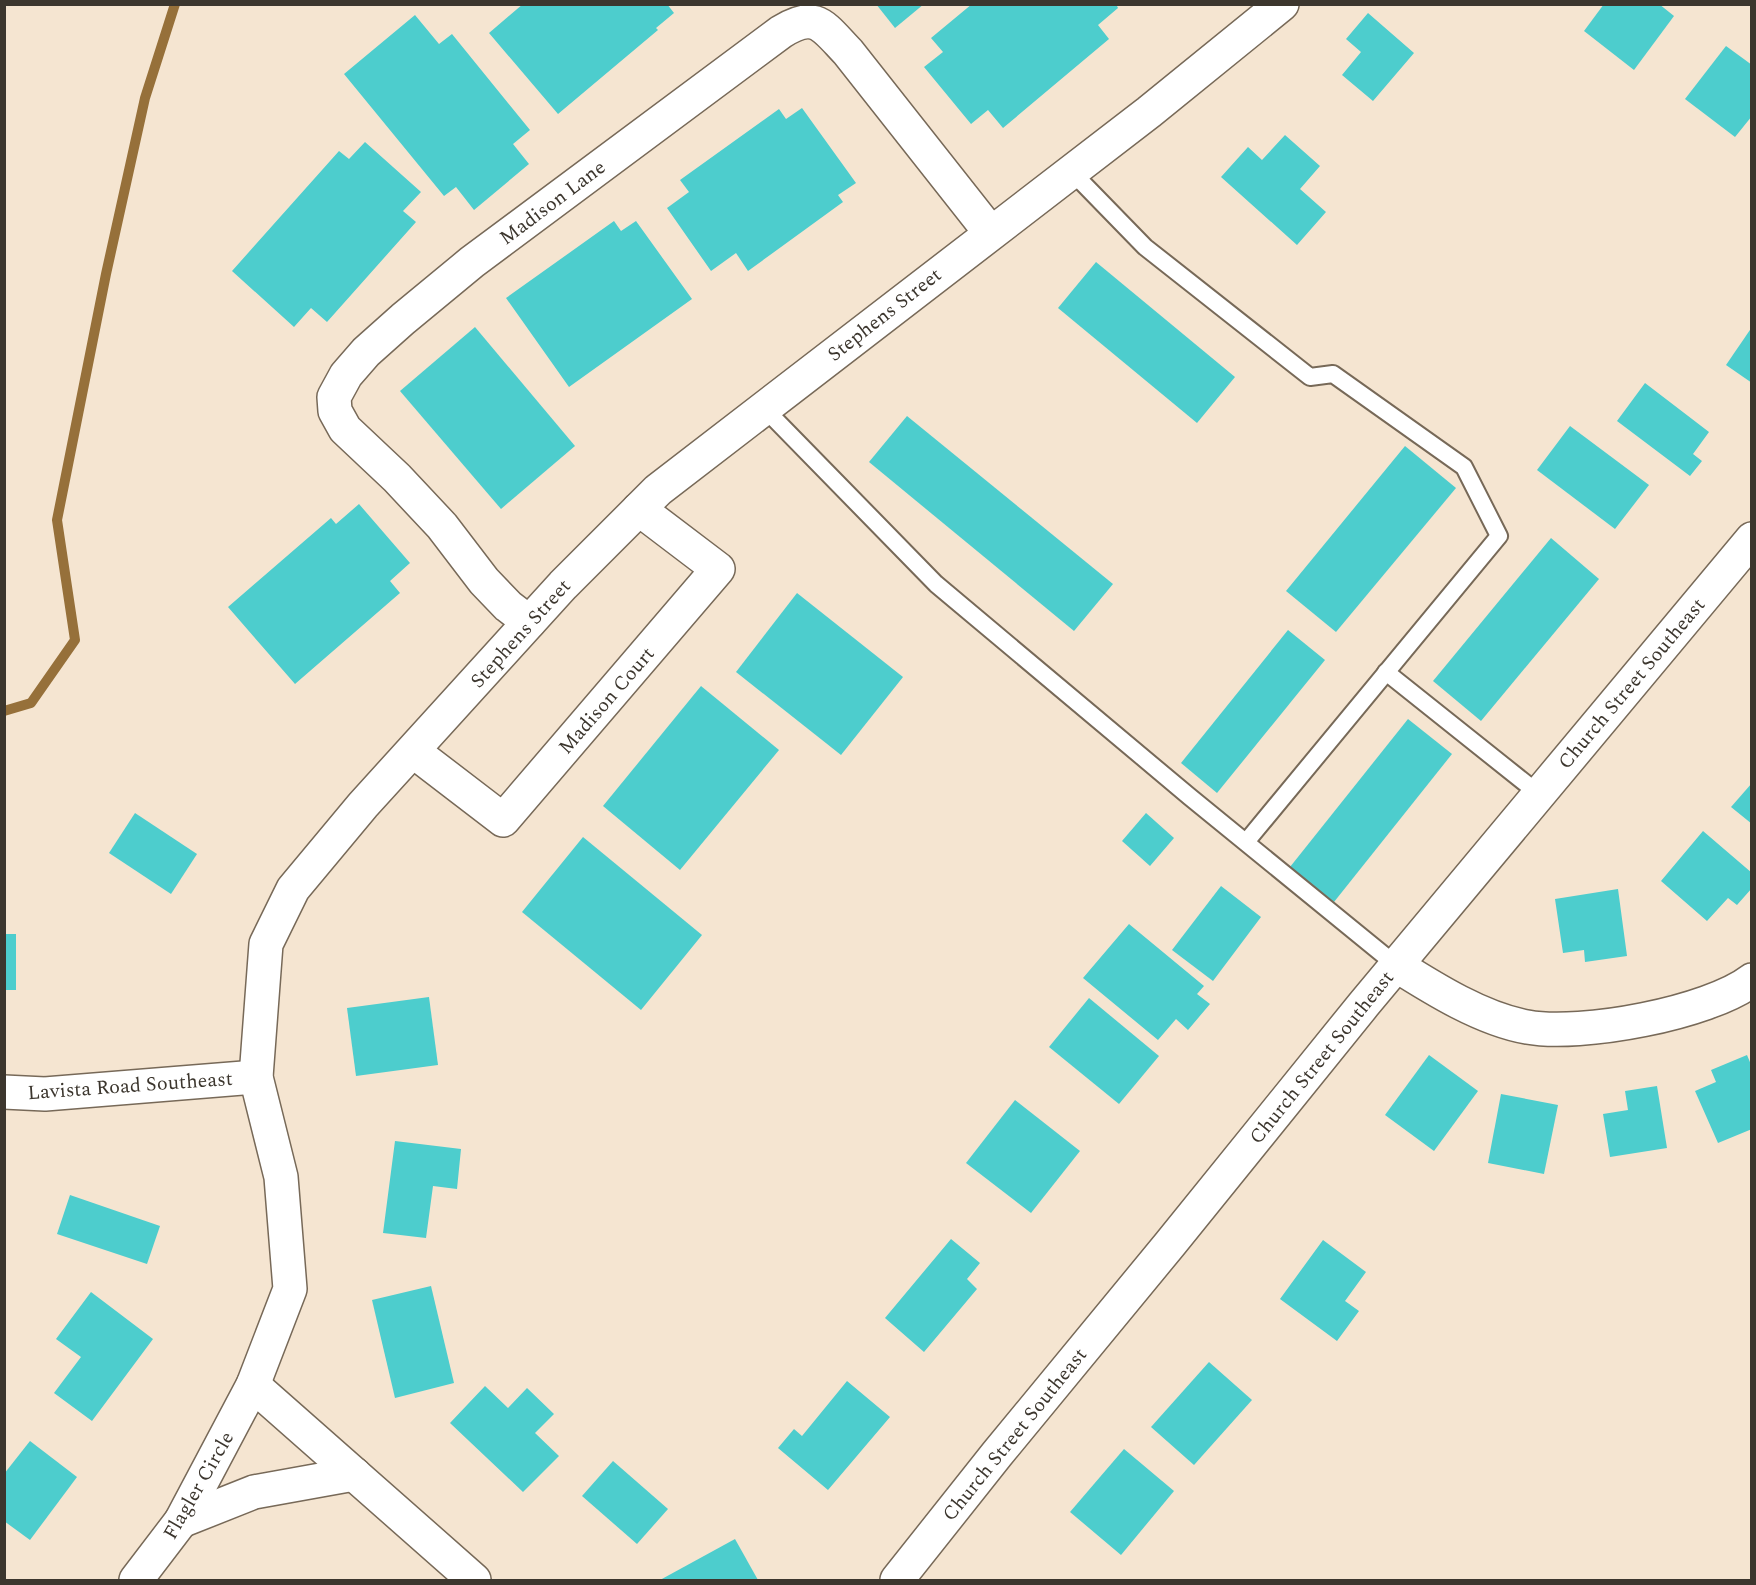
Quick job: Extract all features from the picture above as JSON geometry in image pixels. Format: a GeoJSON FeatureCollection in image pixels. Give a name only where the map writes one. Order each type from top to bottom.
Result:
{"type":"FeatureCollection","features":[{"type":"Feature","properties":{"kind":"street","name":"Stephens Street"},"geometry":{"type":"LineString","coordinates":[[253,1384],[290,1289],[281,1177],[255,1077],[266,944],[293,889],[363,805],[530,622],[658,489],[1149,112],[1282,4]]}},
{"type":"Feature","properties":{"kind":"street","name":"Madison Lane"},"geometry":{"type":"LineString","coordinates":[[530,622],[508,606],[484,581],[442,526],[397,477],[345,429],[334,411],[334,397],[346,375],[366,352],[402,319],[482,255],[796,23],[811,21],[824,27],[848,52],[990,232]]}},
{"type":"Feature","properties":{"kind":"street","name":"Madison Court"},"geometry":{"type":"LineString","coordinates":[[413,751],[503,820],[718,569],[639,509]]}},
{"type":"Feature","properties":{"kind":"street","name":"Church Street Southeast"},"geometry":{"type":"LineString","coordinates":[[897,1581],[997,1454],[1396,965],[1752,539]]}},
{"type":"Feature","properties":{"kind":"street"},"geometry":{"type":"LineString","coordinates":[[1396,965],[1428,985],[1477,1010],[1528,1028],[1571,1029],[1646,1019],[1688,1009],[1718,998],[1752,980]]}},
{"type":"Feature","properties":{"kind":"street","name":"Lavista Road Southeast"},"geometry":{"type":"LineString","coordinates":[[4,1092],[45,1094],[255,1077]]}},
{"type":"Feature","properties":{"kind":"street"},"geometry":{"type":"LineString","coordinates":[[253,1384],[474,1581]]}},
{"type":"Feature","properties":{"kind":"street","name":"Flagler Circle"},"geometry":{"type":"LineString","coordinates":[[135,1581],[182,1521],[253,1384]]}},
{"type":"Feature","properties":{"kind":"street"},"geometry":{"type":"LineString","coordinates":[[182,1521],[254,1492],[354,1474]]}},
{"type":"Feature","properties":{"kind":"lane"},"geometry":{"type":"LineString","coordinates":[[1071,171],[1145,247],[1310,377],[1333,374],[1464,466],[1499,536],[1246,842]]}},
{"type":"Feature","properties":{"kind":"lane"},"geometry":{"type":"LineString","coordinates":[[763,407],[936,584],[1396,965]]}},
{"type":"Feature","properties":{"kind":"lane"},"geometry":{"type":"LineString","coordinates":[[1386,672],[1539,794]]}},
{"type":"Feature","properties":{"kind":"building"},"geometry":{"type":"Polygon","coordinates":[[[523,4],[667,4],[674,13],[656,28],[658,30],[558,114],[489,33],[523,4]]]}},
{"type":"Feature","properties":{"kind":"building"},"geometry":{"type":"Polygon","coordinates":[[[876,4],[924,4],[895,28],[876,4]]]}},
{"type":"Feature","properties":{"kind":"building"},"geometry":{"type":"Polygon","coordinates":[[[972,4],[1116,4],[1118,8],[1098,25],[1109,39],[1003,128],[988,110],[971,124],[924,67],[943,52],[931,38],[972,4]]]}},
{"type":"Feature","properties":{"kind":"building"},"geometry":{"type":"Polygon","coordinates":[[[1604,4],[1659,4],[1674,16],[1634,70],[1584,31],[1604,4]]]}},
{"type":"Feature","properties":{"kind":"building"},"geometry":{"type":"Polygon","coordinates":[[[1368,13],[1414,53],[1373,101],[1342,75],[1361,52],[1346,39],[1368,13]]]}},
{"type":"Feature","properties":{"kind":"building"},"geometry":{"type":"Polygon","coordinates":[[[415,15],[439,44],[452,34],[530,130],[513,144],[529,164],[474,210],[456,187],[444,196],[344,74],[415,15]]]}},
{"type":"Feature","properties":{"kind":"building"},"geometry":{"type":"Polygon","coordinates":[[[1726,46],[1752,65],[1752,116],[1735,137],[1685,99],[1726,46]]]}},
{"type":"Feature","properties":{"kind":"building"},"geometry":{"type":"Polygon","coordinates":[[[802,108],[856,183],[838,195],[843,202],[748,271],[736,253],[711,271],[667,208],[689,192],[680,180],[779,109],[786,119],[802,108]]]}},
{"type":"Feature","properties":{"kind":"building"},"geometry":{"type":"Polygon","coordinates":[[[1285,135],[1320,166],[1300,189],[1326,212],[1297,245],[1221,177],[1248,147],[1262,160],[1285,135]]]}},
{"type":"Feature","properties":{"kind":"building"},"geometry":{"type":"Polygon","coordinates":[[[365,142],[421,192],[403,211],[416,222],[327,322],[311,308],[294,327],[232,271],[339,151],[349,159],[365,142]]]}},
{"type":"Feature","properties":{"kind":"building"},"geometry":{"type":"Polygon","coordinates":[[[614,221],[621,231],[636,221],[692,299],[569,387],[506,298],[614,221]]]}},
{"type":"Feature","properties":{"kind":"building"},"geometry":{"type":"Polygon","coordinates":[[[1096,262],[1235,377],[1197,423],[1058,308],[1096,262]]]}},
{"type":"Feature","properties":{"kind":"building"},"geometry":{"type":"Polygon","coordinates":[[[475,327],[575,446],[501,509],[400,391],[475,327]]]}},
{"type":"Feature","properties":{"kind":"building"},"geometry":{"type":"Polygon","coordinates":[[[1752,327],[1752,383],[1726,365],[1752,327]]]}},
{"type":"Feature","properties":{"kind":"building"},"geometry":{"type":"Polygon","coordinates":[[[1645,383],[1709,432],[1693,454],[1702,461],[1690,476],[1617,421],[1645,383]]]}},
{"type":"Feature","properties":{"kind":"building"},"geometry":{"type":"Polygon","coordinates":[[[907,416],[1113,584],[1074,631],[869,462],[907,416]]]}},
{"type":"Feature","properties":{"kind":"building"},"geometry":{"type":"Polygon","coordinates":[[[1570,426],[1649,485],[1615,529],[1537,470],[1570,426]]]}},
{"type":"Feature","properties":{"kind":"building"},"geometry":{"type":"Polygon","coordinates":[[[1405,446],[1456,488],[1336,632],[1286,591],[1405,446]]]}},
{"type":"Feature","properties":{"kind":"building"},"geometry":{"type":"Polygon","coordinates":[[[359,504],[410,563],[390,581],[400,593],[295,684],[228,607],[331,518],[336,524],[359,504]]]}},
{"type":"Feature","properties":{"kind":"building"},"geometry":{"type":"Polygon","coordinates":[[[1551,538],[1599,579],[1481,721],[1433,681],[1551,538]]]}},
{"type":"Feature","properties":{"kind":"building"},"geometry":{"type":"Polygon","coordinates":[[[797,593],[903,677],[841,755],[736,672],[797,593]]]}},
{"type":"Feature","properties":{"kind":"building"},"geometry":{"type":"Polygon","coordinates":[[[1288,630],[1325,660],[1217,793],[1181,763],[1288,630]]]}},
{"type":"Feature","properties":{"kind":"building"},"geometry":{"type":"Polygon","coordinates":[[[701,686],[779,750],[680,870],[603,806],[701,686]]]}},
{"type":"Feature","properties":{"kind":"building"},"geometry":{"type":"Polygon","coordinates":[[[1408,719],[1452,754],[1334,902],[1290,867],[1408,719]]]}},
{"type":"Feature","properties":{"kind":"building"},"geometry":{"type":"Polygon","coordinates":[[[1752,783],[1752,824],[1731,807],[1752,783]]]}},
{"type":"Feature","properties":{"kind":"building"},"geometry":{"type":"Polygon","coordinates":[[[135,813],[197,854],[171,894],[109,853],[135,813]]]}},
{"type":"Feature","properties":{"kind":"building"},"geometry":{"type":"Polygon","coordinates":[[[1146,813],[1174,838],[1150,866],[1122,841],[1146,813]]]}},
{"type":"Feature","properties":{"kind":"building"},"geometry":{"type":"Polygon","coordinates":[[[1703,831],[1752,873],[1752,888],[1737,905],[1728,898],[1707,921],[1661,881],[1703,831]]]}},
{"type":"Feature","properties":{"kind":"building"},"geometry":{"type":"Polygon","coordinates":[[[583,837],[702,935],[641,1010],[522,912],[583,837]]]}},
{"type":"Feature","properties":{"kind":"building"},"geometry":{"type":"Polygon","coordinates":[[[1221,886],[1261,917],[1213,981],[1172,950],[1221,886]]]}},
{"type":"Feature","properties":{"kind":"building"},"geometry":{"type":"Polygon","coordinates":[[[1618,889],[1627,956],[1585,962],[1584,950],[1563,953],[1555,899],[1618,889]]]}},
{"type":"Feature","properties":{"kind":"building"},"geometry":{"type":"Polygon","coordinates":[[[1129,924],[1204,986],[1197,994],[1210,1004],[1188,1030],[1176,1019],[1158,1040],[1083,978],[1129,924]]]}},
{"type":"Feature","properties":{"kind":"building"},"geometry":{"type":"Polygon","coordinates":[[[4,934],[16,934],[16,990],[4,990],[4,934]]]}},
{"type":"Feature","properties":{"kind":"building"},"geometry":{"type":"Polygon","coordinates":[[[429,997],[438,1065],[356,1076],[347,1008],[429,997]]]}},
{"type":"Feature","properties":{"kind":"building"},"geometry":{"type":"Polygon","coordinates":[[[1089,998],[1159,1056],[1119,1104],[1049,1047],[1089,998]]]}},
{"type":"Feature","properties":{"kind":"building"},"geometry":{"type":"Polygon","coordinates":[[[1429,1055],[1478,1091],[1434,1151],[1385,1115],[1429,1055]]]}},
{"type":"Feature","properties":{"kind":"building"},"geometry":{"type":"Polygon","coordinates":[[[1747,1055],[1752,1067],[1752,1129],[1718,1143],[1695,1091],[1716,1082],[1711,1070],[1747,1055]]]}},
{"type":"Feature","properties":{"kind":"building"},"geometry":{"type":"Polygon","coordinates":[[[1657,1086],[1667,1148],[1610,1157],[1603,1114],[1628,1110],[1625,1091],[1657,1086]]]}},
{"type":"Feature","properties":{"kind":"building"},"geometry":{"type":"Polygon","coordinates":[[[1501,1094],[1558,1105],[1544,1174],[1488,1163],[1501,1094]]]}},
{"type":"Feature","properties":{"kind":"building"},"geometry":{"type":"Polygon","coordinates":[[[1015,1100],[1080,1151],[1031,1213],[966,1163],[1015,1100]]]}},
{"type":"Feature","properties":{"kind":"building"},"geometry":{"type":"Polygon","coordinates":[[[395,1141],[461,1149],[457,1189],[433,1186],[426,1238],[383,1233],[395,1141]]]}},
{"type":"Feature","properties":{"kind":"building"},"geometry":{"type":"Polygon","coordinates":[[[70,1195],[160,1226],[147,1264],[57,1234],[70,1195]]]}},
{"type":"Feature","properties":{"kind":"building"},"geometry":{"type":"Polygon","coordinates":[[[951,1239],[980,1263],[967,1279],[977,1289],[924,1352],[885,1318],[951,1239]]]}},
{"type":"Feature","properties":{"kind":"building"},"geometry":{"type":"Polygon","coordinates":[[[1323,1240],[1366,1272],[1345,1301],[1359,1311],[1337,1341],[1280,1299],[1323,1240]]]}},
{"type":"Feature","properties":{"kind":"building"},"geometry":{"type":"Polygon","coordinates":[[[431,1286],[454,1383],[395,1398],[372,1300],[431,1286]]]}},
{"type":"Feature","properties":{"kind":"building"},"geometry":{"type":"Polygon","coordinates":[[[91,1292],[153,1339],[92,1421],[54,1393],[81,1357],[56,1339],[91,1292]]]}},
{"type":"Feature","properties":{"kind":"building"},"geometry":{"type":"Polygon","coordinates":[[[1209,1362],[1252,1400],[1194,1465],[1151,1427],[1209,1362]]]}},
{"type":"Feature","properties":{"kind":"building"},"geometry":{"type":"Polygon","coordinates":[[[847,1381],[890,1417],[828,1490],[778,1448],[794,1429],[802,1436],[847,1381]]]}},
{"type":"Feature","properties":{"kind":"building"},"geometry":{"type":"Polygon","coordinates":[[[485,1386],[508,1408],[527,1388],[554,1414],[535,1433],[559,1456],[523,1492],[450,1423],[485,1386]]]}},
{"type":"Feature","properties":{"kind":"building"},"geometry":{"type":"Polygon","coordinates":[[[30,1441],[77,1477],[30,1540],[4,1521],[4,1474],[30,1441]]]}},
{"type":"Feature","properties":{"kind":"building"},"geometry":{"type":"Polygon","coordinates":[[[1124,1449],[1174,1491],[1121,1555],[1070,1512],[1124,1449]]]}},
{"type":"Feature","properties":{"kind":"building"},"geometry":{"type":"Polygon","coordinates":[[[613,1461],[668,1509],[637,1544],[582,1496],[613,1461]]]}},
{"type":"Feature","properties":{"kind":"building"},"geometry":{"type":"Polygon","coordinates":[[[735,1539],[758,1580],[660,1580],[735,1539]]]}},
{"type":"Feature","properties":{"kind":"waterway"},"geometry":{"type":"LineString","coordinates":[[4,711],[31,703],[75,640],[57,520],[106,274],[145,98],[175,4]]}}]}
